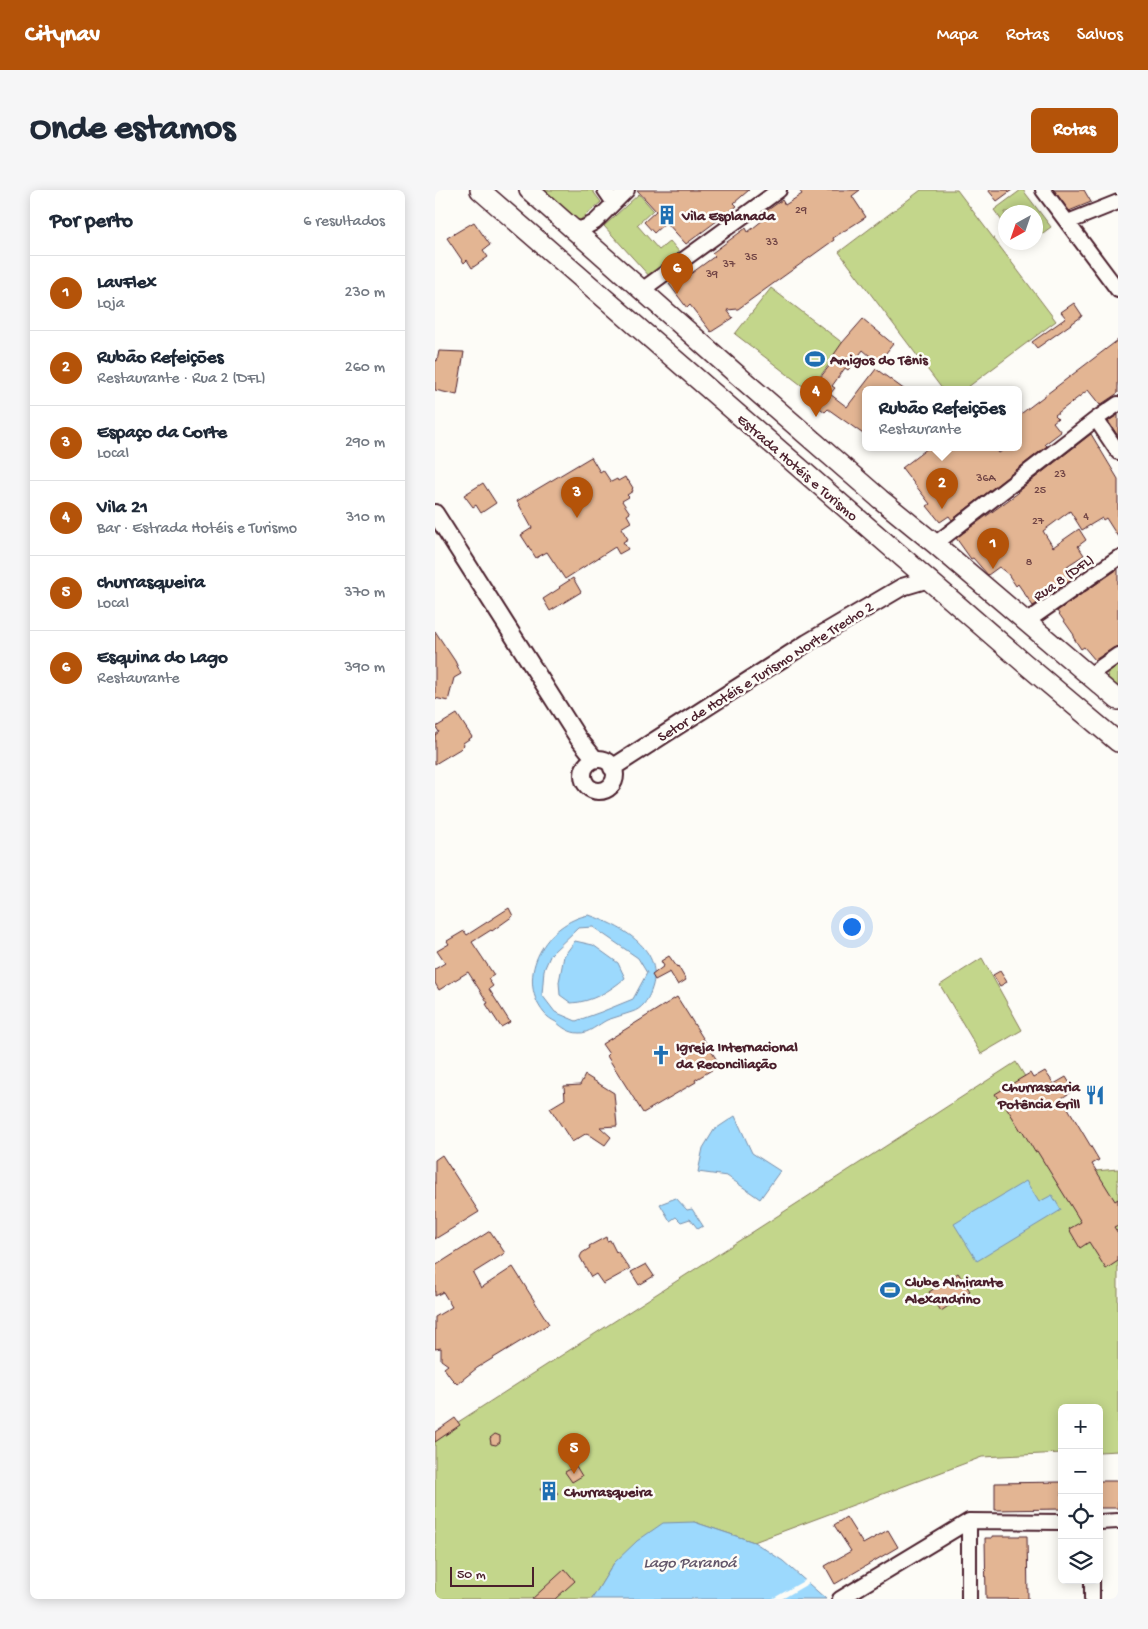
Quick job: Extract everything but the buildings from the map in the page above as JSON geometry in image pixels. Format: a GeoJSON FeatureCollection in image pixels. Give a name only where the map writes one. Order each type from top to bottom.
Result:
{"type":"FeatureCollection","features":[{"type":"Feature","properties":{"kind":"main road","name":"Estrada Hotéis e Turismo"},"geometry":{"type":"LineString","coordinates":[[479,190],[1023,662],[1118,742]]}},
{"type":"Feature","properties":{"kind":"main road","name":"Estrada Hotéis e Turismo"},"geometry":{"type":"LineString","coordinates":[[529,190],[880,499],[1118,700]]}},
{"type":"Feature","properties":{"kind":"main road"},"geometry":{"type":"LineString","coordinates":[[688,371],[700,370],[705,366],[709,348]]}},
{"type":"Feature","properties":{"kind":"main road"},"geometry":{"type":"LineString","coordinates":[[715,395],[713,384],[715,378],[721,373],[734,372]]}},
{"type":"Feature","properties":{"kind":"main road"},"geometry":{"type":"LineString","coordinates":[[861,520],[861,510],[866,503],[873,499],[880,499]]}},
{"type":"Feature","properties":{"kind":"street"},"geometry":{"type":"LineString","coordinates":[[605,190],[614,203]]}},
{"type":"Feature","properties":{"kind":"street"},"geometry":{"type":"LineString","coordinates":[[569,227],[582,229],[595,222],[627,190]]}},
{"type":"Feature","properties":{"kind":"street"},"geometry":{"type":"LineString","coordinates":[[642,290],[779,190]]}},
{"type":"Feature","properties":{"kind":"street"},"geometry":{"type":"LineString","coordinates":[[1043,190],[1118,290]]}},
{"type":"Feature","properties":{"kind":"street"},"geometry":{"type":"LineString","coordinates":[[1068,222],[1118,202]]}},
{"type":"Feature","properties":{"kind":"street"},"geometry":{"type":"LineString","coordinates":[[594,248],[591,240],[595,222]]}},
{"type":"Feature","properties":{"kind":"street"},"geometry":{"type":"LineString","coordinates":[[935,544],[1118,404]]}},
{"type":"Feature","properties":{"kind":"street"},"geometry":{"type":"LineString","coordinates":[[1096,419],[1118,452]]}},
{"type":"Feature","properties":{"kind":"street","name":"Setor de Hotéis e Turismo Norte Trecho 2"},"geometry":{"type":"LineString","coordinates":[[435,513],[578,738],[600,764],[628,756],[902,587],[929,579]]}},
{"type":"Feature","properties":{"kind":"street","name":"Rua 8 (DFL)"},"geometry":{"type":"LineString","coordinates":[[1026,622],[1118,558]]}},
{"type":"Feature","properties":{"kind":"street"},"geometry":{"type":"LineString","coordinates":[[902,587],[908,562]]}},
{"type":"Feature","properties":{"kind":"street"},"geometry":{"type":"LineString","coordinates":[[1088,676],[1118,655]]}},
{"type":"Feature","properties":{"kind":"street"},"geometry":{"type":"LineString","coordinates":[[840,1599],[969,1521],[1058,1522]]}},
{"type":"Feature","properties":{"kind":"street"},"geometry":{"type":"LineString","coordinates":[[969,1521],[969,1599]]}},
{"type":"Feature","properties":{"kind":"street"},"geometry":{"type":"LineString","coordinates":[[1103,1522],[1118,1521]]}},
{"type":"Feature","properties":{"kind":"street"},"geometry":{"type":"LineString","coordinates":[[1092,1584],[1092,1599]]}},
{"type":"Feature","properties":{"kind":"green space"},"geometry":{"type":"Polygon","coordinates":[[[544,190],[592,190],[601,202],[579,221],[544,190]]]}},
{"type":"Feature","properties":{"kind":"green space"},"geometry":{"type":"Polygon","coordinates":[[[921,190],[957,190],[998,244],[998,250],[1002,250],[1056,321],[969,386],[940,386],[839,252],[921,190]]]}},
{"type":"Feature","properties":{"kind":"green space"},"geometry":{"type":"Polygon","coordinates":[[[1023,190],[1034,205],[1001,205],[1023,190]]]}},
{"type":"Feature","properties":{"kind":"green space"},"geometry":{"type":"Polygon","coordinates":[[[639,194],[653,210],[637,225],[659,250],[670,241],[681,254],[651,278],[604,226],[639,194]]]}},
{"type":"Feature","properties":{"kind":"green space"},"geometry":{"type":"Polygon","coordinates":[[[998,207],[998,215],[994,210],[998,207]]]}},
{"type":"Feature","properties":{"kind":"green space"},"geometry":{"type":"Polygon","coordinates":[[[1043,216],[1051,227],[1043,233],[1043,216]]]}},
{"type":"Feature","properties":{"kind":"green space"},"geometry":{"type":"Polygon","coordinates":[[[771,288],[844,344],[809,391],[735,334],[771,288]]]}},
{"type":"Feature","properties":{"kind":"green space"},"geometry":{"type":"Polygon","coordinates":[[[1118,661],[1118,687],[1108,679],[1106,669],[1118,661]]]}},
{"type":"Feature","properties":{"kind":"green space"},"geometry":{"type":"Polygon","coordinates":[[[982,958],[1022,1030],[981,1054],[940,985],[982,958]]]}},
{"type":"Feature","properties":{"kind":"green space","name":"Clube Almirante Alexandrino"},"geometry":{"type":"Polygon","coordinates":[[[1016,1062],[1084,1172],[1118,1169],[1118,1451],[1103,1452],[1103,1404],[1058,1404],[1058,1453],[982,1457],[754,1542],[694,1522],[614,1563],[592,1599],[435,1599],[435,1437],[1016,1062]]]}},
{"type":"Feature","properties":{"kind":"water"},"geometry":{"type":"Polygon","coordinates":[[[589,915],[627,933],[647,952],[653,963],[654,976],[648,998],[639,1009],[607,1020],[582,1033],[567,1030],[545,1014],[536,998],[532,983],[539,953],[548,939],[560,928],[574,920],[589,915]],[[593,927],[578,928],[551,954],[544,970],[542,995],[555,1012],[576,1021],[601,1012],[633,999],[647,973],[638,958],[593,927]]]}},
{"type":"Feature","properties":{"kind":"water"},"geometry":{"type":"Polygon","coordinates":[[[575,941],[593,945],[618,963],[625,978],[607,991],[579,1002],[571,1003],[560,995],[559,982],[564,956],[575,941]]]}},
{"type":"Feature","properties":{"kind":"water"},"geometry":{"type":"Polygon","coordinates":[[[735,1116],[752,1153],[780,1171],[760,1199],[727,1176],[698,1172],[703,1148],[714,1130],[735,1116]]]}},
{"type":"Feature","properties":{"kind":"water"},"geometry":{"type":"Polygon","coordinates":[[[1026,1181],[1039,1202],[1052,1195],[1061,1210],[977,1261],[954,1224],[1026,1181]]]}},
{"type":"Feature","properties":{"kind":"water"},"geometry":{"type":"Polygon","coordinates":[[[676,1198],[687,1210],[692,1209],[703,1226],[698,1229],[690,1219],[681,1222],[676,1217],[670,1221],[660,1204],[676,1198]]]}},
{"type":"Feature","properties":{"kind":"water","name":"Lago Paranoá"},"geometry":{"type":"Polygon","coordinates":[[[694,1522],[754,1542],[783,1561],[826,1599],[592,1599],[614,1563],[637,1541],[663,1523],[694,1522]]]}},
{"type":"Feature","properties":{"kind":"pier"},"geometry":{"type":"Polygon","coordinates":[[[807,1579],[811,1582],[782,1599],[772,1599],[807,1579]]]}},
{"type":"Feature","properties":{"kind":"place","name":"Vila Esplanada"},"geometry":{"type":"Point","coordinates":[667,215]}},
{"type":"Feature","properties":{"kind":"place","name":"Esquina do Lago"},"geometry":{"type":"Point","coordinates":[677,294]}},
{"type":"Feature","properties":{"kind":"place","name":"Amigos do Tênis"},"geometry":{"type":"Point","coordinates":[815,359]}},
{"type":"Feature","properties":{"kind":"place","name":"Vila 21"},"geometry":{"type":"Point","coordinates":[816,417]}},
{"type":"Feature","properties":{"kind":"place","name":"Rubão Refeições"},"geometry":{"type":"Point","coordinates":[942,509]}},
{"type":"Feature","properties":{"kind":"place","name":"Espaço da Corte"},"geometry":{"type":"Point","coordinates":[577,518]}},
{"type":"Feature","properties":{"kind":"place","name":"LavFlex"},"geometry":{"type":"Point","coordinates":[993,569]}},
{"type":"Feature","properties":{"kind":"place","name":"Igreja Internacional da Reconciliação"},"geometry":{"type":"Point","coordinates":[661,1055]}},
{"type":"Feature","properties":{"kind":"place","name":"Churrascaria Potência Grill"},"geometry":{"type":"Point","coordinates":[1095,1095]}},
{"type":"Feature","properties":{"kind":"place","name":"Clube Almirante Alexandrino"},"geometry":{"type":"Point","coordinates":[890,1290]}},
{"type":"Feature","properties":{"kind":"place","name":"churrasqueira"},"geometry":{"type":"Point","coordinates":[574,1474]}},
{"type":"Feature","properties":{"kind":"place","name":"Churrasqueira"},"geometry":{"type":"Point","coordinates":[549,1491]}}]}
